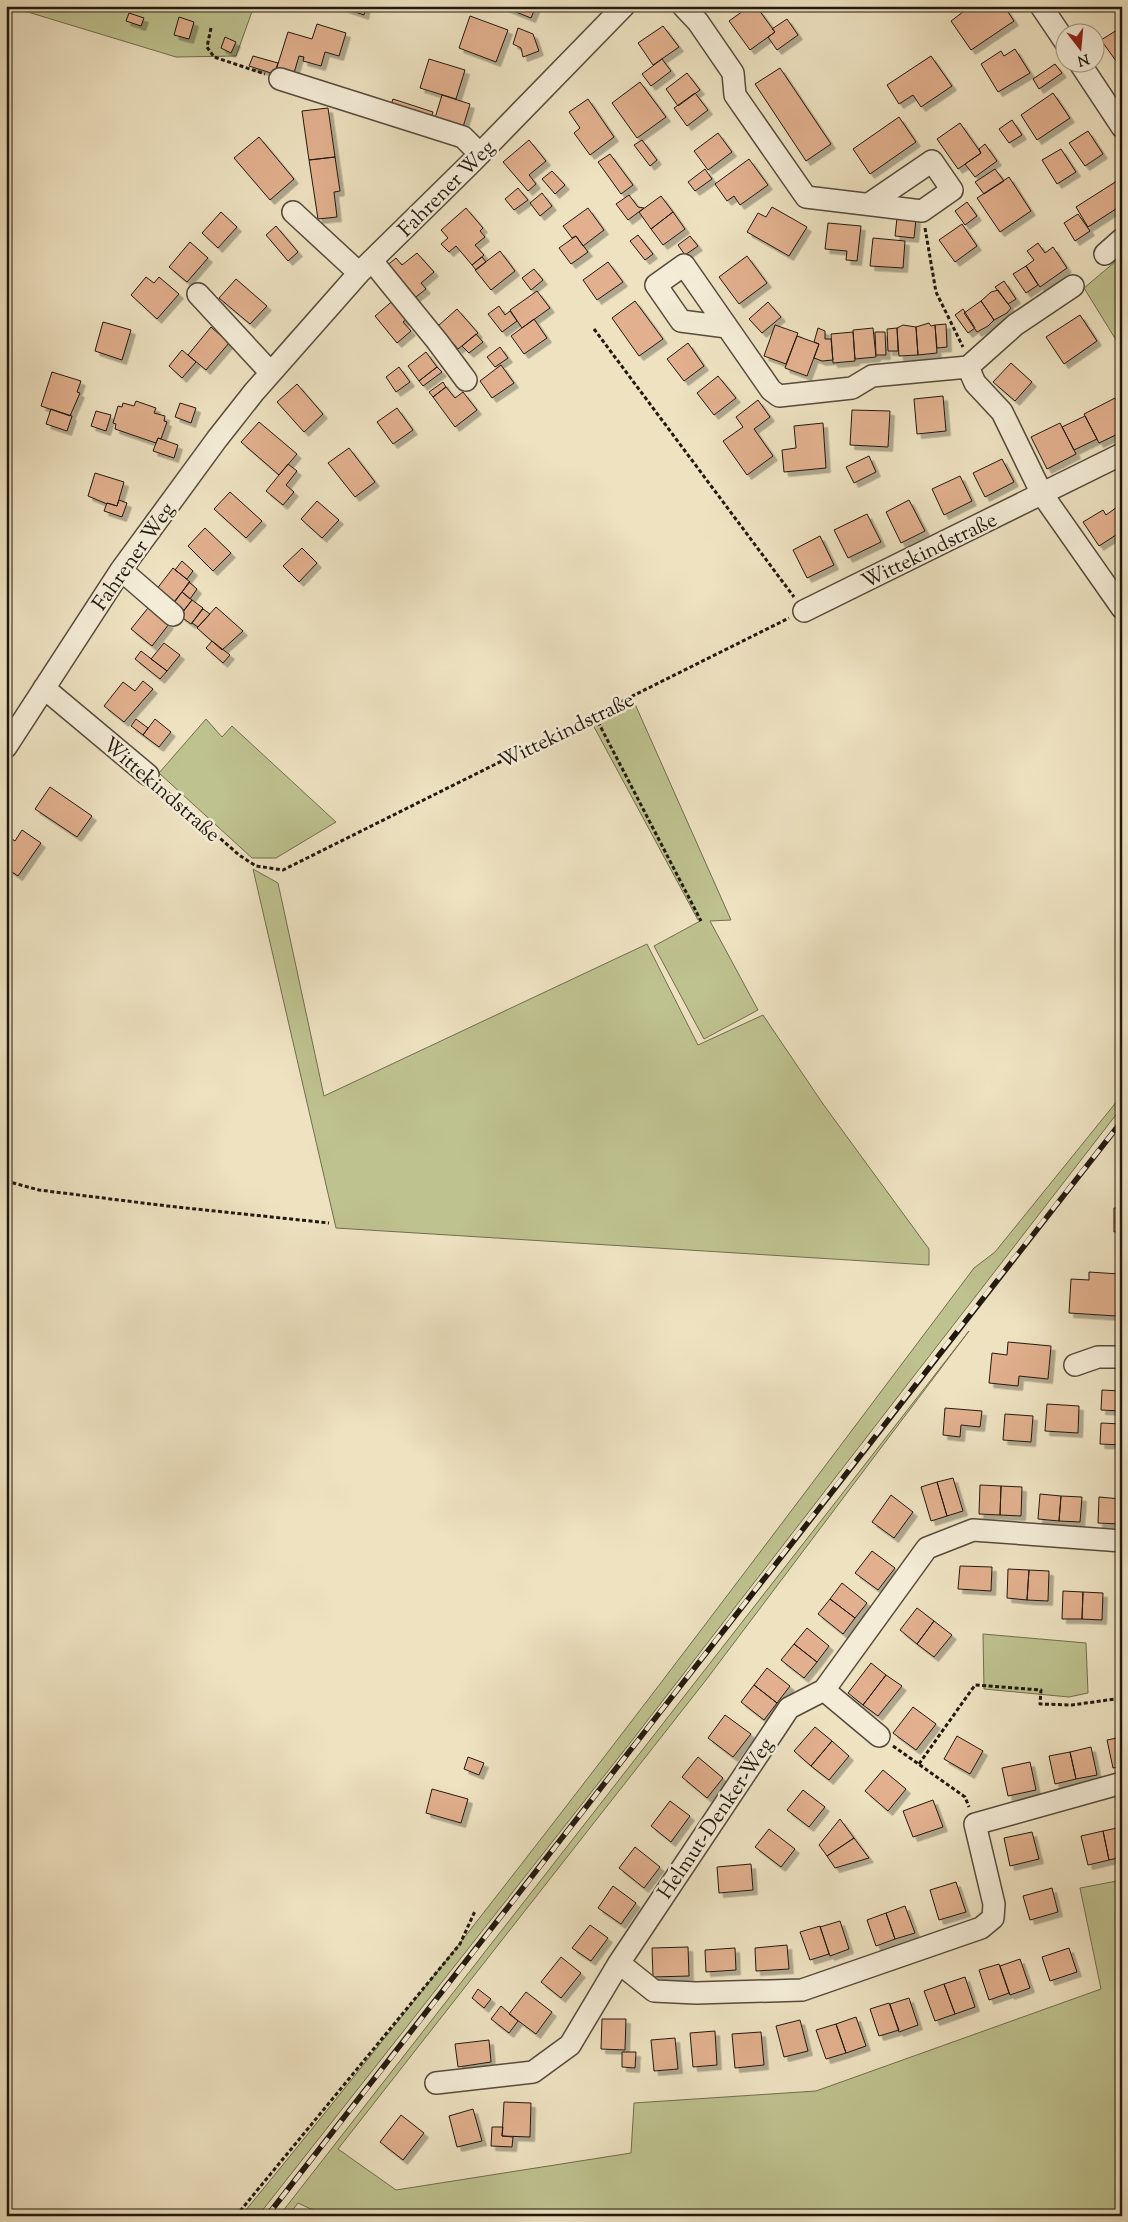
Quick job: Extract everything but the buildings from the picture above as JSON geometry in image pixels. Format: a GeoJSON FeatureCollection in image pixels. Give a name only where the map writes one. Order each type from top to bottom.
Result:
{"type":"FeatureCollection","features":[{"type":"Feature","properties":{"kind":"street","name":"Fahrener Weg"},"geometry":{"type":"LineString","coordinates":[[6,747],[121,570],[217,439],[271,373],[366,267],[480,154],[624,6]]}},
{"type":"Feature","properties":{"kind":"street"},"geometry":{"type":"LineString","coordinates":[[683,6],[698,22],[733,73],[735,95],[806,197],[922,211],[952,190],[932,161],[869,204]]}},
{"type":"Feature","properties":{"kind":"street"},"geometry":{"type":"LineString","coordinates":[[1041,6],[1056,28]]}},
{"type":"Feature","properties":{"kind":"street"},"geometry":{"type":"LineString","coordinates":[[1086,72],[1122,127]]}},
{"type":"Feature","properties":{"kind":"street"},"geometry":{"type":"LineString","coordinates":[[280,79],[463,137],[480,154]]}},
{"type":"Feature","properties":{"kind":"street"},"geometry":{"type":"LineString","coordinates":[[293,212],[366,267],[438,341],[466,380]]}},
{"type":"Feature","properties":{"kind":"street"},"geometry":{"type":"LineString","coordinates":[[1105,254],[1122,239]]}},
{"type":"Feature","properties":{"kind":"street"},"geometry":{"type":"LineString","coordinates":[[727,327],[771,390],[779,396],[852,388],[872,376],[968,367],[1015,324],[1072,286]]}},
{"type":"Feature","properties":{"kind":"street"},"geometry":{"type":"LineString","coordinates":[[198,294],[271,373]]}},
{"type":"Feature","properties":{"kind":"street"},"geometry":{"type":"LineString","coordinates":[[968,367],[975,384],[1002,412],[1042,494],[1122,608]]}},
{"type":"Feature","properties":{"kind":"street","name":"Wittekindstraße"},"geometry":{"type":"LineString","coordinates":[[804,611],[1122,454]]}},
{"type":"Feature","properties":{"kind":"street"},"geometry":{"type":"LineString","coordinates":[[121,570],[173,615]]}},
{"type":"Feature","properties":{"kind":"street","name":"Wittekindstraße"},"geometry":{"type":"LineString","coordinates":[[44,688],[148,775]]}},
{"type":"Feature","properties":{"kind":"street"},"geometry":{"type":"LineString","coordinates":[[1075,1365],[1098,1357],[1122,1357]]}},
{"type":"Feature","properties":{"kind":"street","name":"Helmut-Denker-Weg"},"geometry":{"type":"LineString","coordinates":[[436,2084],[533,2072],[570,2045],[619,1963],[789,1708],[824,1690],[927,1548],[972,1530],[1122,1541]]}},
{"type":"Feature","properties":{"kind":"street"},"geometry":{"type":"LineString","coordinates":[[824,1690],[879,1736]]}},
{"type":"Feature","properties":{"kind":"street"},"geometry":{"type":"LineString","coordinates":[[619,1963],[654,1991],[802,1990],[981,1928],[993,1918],[994,1904],[975,1824],[1122,1783]]}},
{"type":"Feature","properties":{"kind":"path"},"geometry":{"type":"LineString","coordinates":[[211,28],[207,47],[214,57],[280,79]]}},
{"type":"Feature","properties":{"kind":"path"},"geometry":{"type":"LineString","coordinates":[[922,211],[936,292],[969,358],[968,367]]}},
{"type":"Feature","properties":{"kind":"path"},"geometry":{"type":"LineString","coordinates":[[594,329],[804,611]]}},
{"type":"Feature","properties":{"kind":"path","name":"Wittekindstraße"},"geometry":{"type":"LineString","coordinates":[[148,775],[239,855],[256,866],[283,870],[804,611]]}},
{"type":"Feature","properties":{"kind":"path"},"geometry":{"type":"LineString","coordinates":[[594,716],[701,921]]}},
{"type":"Feature","properties":{"kind":"path"},"geometry":{"type":"LineString","coordinates":[[6,1180],[39,1190],[167,1206],[329,1222]]}},
{"type":"Feature","properties":{"kind":"path"},"geometry":{"type":"LineString","coordinates":[[919,1764],[975,1685],[1041,1690],[1040,1704],[1072,1706],[1122,1698]]}},
{"type":"Feature","properties":{"kind":"path"},"geometry":{"type":"LineString","coordinates":[[879,1736],[965,1797],[975,1824]]}},
{"type":"Feature","properties":{"kind":"path"},"geometry":{"type":"LineString","coordinates":[[236,2216],[460,1944],[475,1911]]}},
{"type":"Feature","properties":{"kind":"green space"},"geometry":{"type":"Polygon","coordinates":[[[8,6],[254,6],[236,56],[176,57],[8,6]]]}},
{"type":"Feature","properties":{"kind":"green space"},"geometry":{"type":"Polygon","coordinates":[[[1122,256],[1122,348],[1121,348],[1084,288],[1122,256]]]}},
{"type":"Feature","properties":{"kind":"green space"},"geometry":{"type":"Polygon","coordinates":[[[635,704],[731,920],[710,921],[758,1010],[704,1039],[654,946],[702,920],[698,920],[593,725],[635,704]]]}},
{"type":"Feature","properties":{"kind":"green space"},"geometry":{"type":"Polygon","coordinates":[[[206,719],[222,737],[232,726],[336,822],[276,858],[252,858],[159,773],[206,719]]]}},
{"type":"Feature","properties":{"kind":"green space"},"geometry":{"type":"Polygon","coordinates":[[[253,869],[278,883],[324,1096],[647,944],[698,1045],[763,1015],[823,1104],[929,1249],[929,1265],[336,1228],[253,869]]]}},
{"type":"Feature","properties":{"kind":"green space"},"geometry":{"type":"Polygon","coordinates":[[[1122,1095],[1122,1107],[630,1743],[258,2216],[241,2216],[336,2100],[613,1746],[974,1268],[995,1252],[1122,1095]]]}},
{"type":"Feature","properties":{"kind":"green space"},"geometry":{"type":"Polygon","coordinates":[[[969,1331],[706,1680],[338,2149],[396,2190],[631,2153],[634,2103],[816,2091],[1101,1989],[1080,1888],[1122,1880],[1122,2216],[326,2216],[298,2203],[288,2216],[279,2216],[969,1331]]]}},
{"type":"Feature","properties":{"kind":"green space"},"geometry":{"type":"Polygon","coordinates":[[[983,1634],[1086,1643],[1088,1693],[1069,1697],[984,1689],[983,1634]]]}},
{"type":"Feature","properties":{"kind":"railway"},"geometry":{"type":"LineString","coordinates":[[267,2216],[1122,1121]]}}]}
